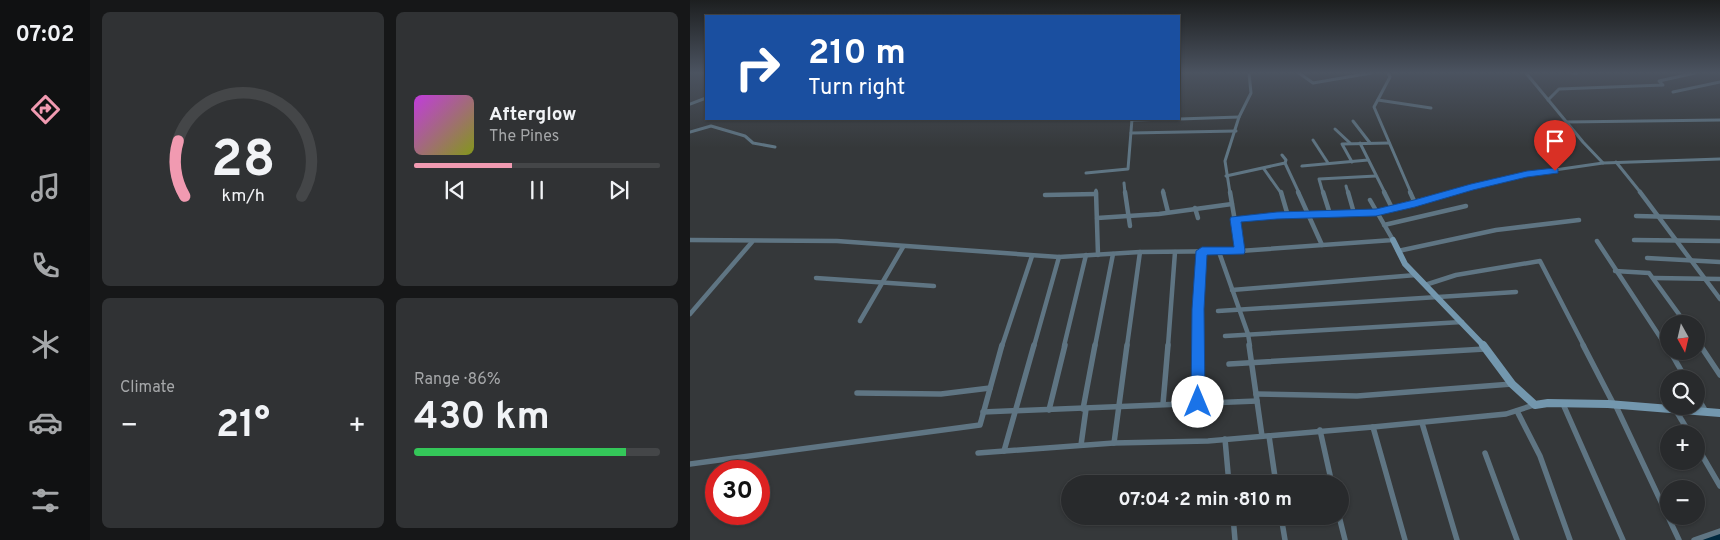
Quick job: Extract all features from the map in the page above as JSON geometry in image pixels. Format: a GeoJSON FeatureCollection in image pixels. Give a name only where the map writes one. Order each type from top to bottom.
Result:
{"type":"FeatureCollection","features":[{"type":"Feature","properties":{"kind":"street"},"geometry":{"type":"LineString","coordinates":[[690,104],[705,98]]}},
{"type":"Feature","properties":{"kind":"street"},"geometry":{"type":"LineString","coordinates":[[1240,251],[1225,161],[1239,117],[1248,98]]}},
{"type":"Feature","properties":{"kind":"street"},"geometry":{"type":"LineString","coordinates":[[1415,204],[1374,107],[1378,100],[1431,108]]}},
{"type":"Feature","properties":{"kind":"street"},"geometry":{"type":"LineString","coordinates":[[1548,100],[1603,163]]}},
{"type":"Feature","properties":{"kind":"street"},"geometry":{"type":"LineString","coordinates":[[1180,118],[1239,117]]}},
{"type":"Feature","properties":{"kind":"street"},"geometry":{"type":"LineString","coordinates":[[1086,174],[1128,170],[1132,120]]}},
{"type":"Feature","properties":{"kind":"street"},"geometry":{"type":"LineString","coordinates":[[1566,122],[1720,120]]}},
{"type":"Feature","properties":{"kind":"street"},"geometry":{"type":"LineString","coordinates":[[1353,121],[1370,143]]}},
{"type":"Feature","properties":{"kind":"street"},"geometry":{"type":"LineString","coordinates":[[690,132],[711,126],[745,136],[753,143],[774,147]]}},
{"type":"Feature","properties":{"kind":"street"},"geometry":{"type":"LineString","coordinates":[[1335,129],[1350,143]]}},
{"type":"Feature","properties":{"kind":"street"},"geometry":{"type":"LineString","coordinates":[[1131,133],[1236,131]]}},
{"type":"Feature","properties":{"kind":"street"},"geometry":{"type":"LineString","coordinates":[[1313,140],[1328,163]]}},
{"type":"Feature","properties":{"kind":"street"},"geometry":{"type":"LineString","coordinates":[[1352,162],[1341,145],[1350,143],[1388,143]]}},
{"type":"Feature","properties":{"kind":"street"},"geometry":{"type":"LineString","coordinates":[[1360,143],[1392,208]]}},
{"type":"Feature","properties":{"kind":"street"},"geometry":{"type":"LineString","coordinates":[[1282,155],[1286,160],[1322,245]]}},
{"type":"Feature","properties":{"kind":"street"},"geometry":{"type":"LineString","coordinates":[[1235,219],[1376,212],[1415,204],[1471,187],[1527,174],[1603,163],[1686,162],[1720,159]]}},
{"type":"Feature","properties":{"kind":"street"},"geometry":{"type":"LineString","coordinates":[[1302,166],[1368,160]]}},
{"type":"Feature","properties":{"kind":"street"},"geometry":{"type":"LineString","coordinates":[[1616,162],[1719,298]]}},
{"type":"Feature","properties":{"kind":"street"},"geometry":{"type":"LineString","coordinates":[[1226,176],[1286,163]]}},
{"type":"Feature","properties":{"kind":"street"},"geometry":{"type":"LineString","coordinates":[[1264,169],[1281,189],[1285,198],[1288,216]]}},
{"type":"Feature","properties":{"kind":"street"},"geometry":{"type":"LineString","coordinates":[[1330,214],[1318,179],[1376,176]]}},
{"type":"Feature","properties":{"kind":"street"},"geometry":{"type":"LineString","coordinates":[[1124,183],[1130,226]]}},
{"type":"Feature","properties":{"kind":"street"},"geometry":{"type":"LineString","coordinates":[[1346,186],[1354,213]]}},
{"type":"Feature","properties":{"kind":"street"},"geometry":{"type":"LineString","coordinates":[[1163,190],[1168,212]]}},
{"type":"Feature","properties":{"kind":"street"},"geometry":{"type":"LineString","coordinates":[[1044,195],[1096,192],[1098,255]]}},
{"type":"Feature","properties":{"kind":"street"},"geometry":{"type":"LineString","coordinates":[[1370,200],[1405,264],[1487,349],[1512,384],[1536,405]]}},
{"type":"Feature","properties":{"kind":"street"},"geometry":{"type":"LineString","coordinates":[[1097,218],[1232,204]]}},
{"type":"Feature","properties":{"kind":"street"},"geometry":{"type":"LineString","coordinates":[[1384,225],[1466,206]]}},
{"type":"Feature","properties":{"kind":"street"},"geometry":{"type":"LineString","coordinates":[[1195,208],[1198,218]]}},
{"type":"Feature","properties":{"kind":"street"},"geometry":{"type":"LineString","coordinates":[[1636,216],[1720,218]]}},
{"type":"Feature","properties":{"kind":"street"},"geometry":{"type":"LineString","coordinates":[[1398,252],[1496,230],[1579,220]]}},
{"type":"Feature","properties":{"kind":"street"},"geometry":{"type":"LineString","coordinates":[[690,240],[752,242],[837,241],[1059,257],[1140,252],[1240,251],[1393,240]]}},
{"type":"Feature","properties":{"kind":"street"},"geometry":{"type":"LineString","coordinates":[[1597,240],[1615,271],[1660,338]]}},
{"type":"Feature","properties":{"kind":"street"},"geometry":{"type":"LineString","coordinates":[[1634,240],[1720,241]]}},
{"type":"Feature","properties":{"kind":"street"},"geometry":{"type":"LineString","coordinates":[[690,314],[752,242]]}},
{"type":"Feature","properties":{"kind":"street"},"geometry":{"type":"LineString","coordinates":[[860,321],[903,247]]}},
{"type":"Feature","properties":{"kind":"street"},"geometry":{"type":"LineString","coordinates":[[1198,402],[1198,309],[1202,251]]}},
{"type":"Feature","properties":{"kind":"street"},"geometry":{"type":"LineString","coordinates":[[1114,443],[1140,252]]}},
{"type":"Feature","properties":{"kind":"street"},"geometry":{"type":"LineString","coordinates":[[1163,404],[1175,252]]}},
{"type":"Feature","properties":{"kind":"street"},"geometry":{"type":"LineString","coordinates":[[1219,252],[1248,334],[1257,398],[1274,475]]}},
{"type":"Feature","properties":{"kind":"street"},"geometry":{"type":"LineString","coordinates":[[1081,445],[1085,409],[1113,254]]}},
{"type":"Feature","properties":{"kind":"street"},"geometry":{"type":"LineString","coordinates":[[1049,410],[1086,255]]}},
{"type":"Feature","properties":{"kind":"street"},"geometry":{"type":"LineString","coordinates":[[690,464],[886,439],[952,426],[980,425],[1032,256]]}},
{"type":"Feature","properties":{"kind":"street"},"geometry":{"type":"LineString","coordinates":[[1004,451],[1059,257]]}},
{"type":"Feature","properties":{"kind":"street"},"geometry":{"type":"LineString","coordinates":[[1647,258],[1720,262]]}},
{"type":"Feature","properties":{"kind":"street"},"geometry":{"type":"LineString","coordinates":[[1426,285],[1456,275],[1540,261],[1614,404],[1679,540]]}},
{"type":"Feature","properties":{"kind":"street"},"geometry":{"type":"LineString","coordinates":[[1615,271],[1645,271],[1654,278],[1680,315]]}},
{"type":"Feature","properties":{"kind":"street"},"geometry":{"type":"LineString","coordinates":[[1232,290],[1416,275]]}},
{"type":"Feature","properties":{"kind":"street"},"geometry":{"type":"LineString","coordinates":[[816,278],[934,286]]}},
{"type":"Feature","properties":{"kind":"street"},"geometry":{"type":"LineString","coordinates":[[1654,278],[1720,279]]}},
{"type":"Feature","properties":{"kind":"street"},"geometry":{"type":"LineString","coordinates":[[1218,311],[1516,292]]}},
{"type":"Feature","properties":{"kind":"street"},"geometry":{"type":"LineString","coordinates":[[1226,336],[1462,322]]}},
{"type":"Feature","properties":{"kind":"street"},"geometry":{"type":"LineString","coordinates":[[1229,364],[1487,349]]}},
{"type":"Feature","properties":{"kind":"street"},"geometry":{"type":"LineString","coordinates":[[1705,352],[1720,375]]}},
{"type":"Feature","properties":{"kind":"street"},"geometry":{"type":"LineString","coordinates":[[984,412],[1118,408],[1257,398],[1357,396],[1512,384]]}},
{"type":"Feature","properties":{"kind":"street"},"geometry":{"type":"LineString","coordinates":[[857,392],[941,394],[990,388]]}},
{"type":"Feature","properties":{"kind":"street"},"geometry":{"type":"LineString","coordinates":[[978,453],[1114,443],[1225,439],[1373,427],[1506,414],[1546,402],[1614,404],[1660,408]]}},
{"type":"Feature","properties":{"kind":"street"},"geometry":{"type":"LineString","coordinates":[[1563,404],[1623,540]]}},
{"type":"Feature","properties":{"kind":"street"},"geometry":{"type":"LineString","coordinates":[[1517,411],[1540,456],[1570,540]]}},
{"type":"Feature","properties":{"kind":"street"},"geometry":{"type":"LineString","coordinates":[[1706,412],[1720,412]]}},
{"type":"Feature","properties":{"kind":"street"},"geometry":{"type":"LineString","coordinates":[[1422,422],[1457,540]]}},
{"type":"Feature","properties":{"kind":"street"},"geometry":{"type":"LineString","coordinates":[[1373,427],[1405,540]]}},
{"type":"Feature","properties":{"kind":"street"},"geometry":{"type":"LineString","coordinates":[[1320,430],[1330,475]]}},
{"type":"Feature","properties":{"kind":"street"},"geometry":{"type":"LineString","coordinates":[[1225,439],[1229,475]]}},
{"type":"Feature","properties":{"kind":"street"},"geometry":{"type":"LineString","coordinates":[[1485,453],[1517,540]]}},
{"type":"Feature","properties":{"kind":"street"},"geometry":{"type":"LineString","coordinates":[[1705,460],[1720,486]]}},
{"type":"Feature","properties":{"kind":"street"},"geometry":{"type":"LineString","coordinates":[[1233,525],[1235,540]]}},
{"type":"Feature","properties":{"kind":"street"},"geometry":{"type":"LineString","coordinates":[[1282,525],[1285,540]]}},
{"type":"Feature","properties":{"kind":"street"},"geometry":{"type":"LineString","coordinates":[[1341,525],[1345,540]]}},
{"type":"Feature","properties":{"kind":"street"},"geometry":{"type":"LineString","coordinates":[[1694,540],[1720,531]]}},
{"type":"Feature","properties":{"kind":"waterway"},"geometry":{"type":"LineString","coordinates":[[1707,540],[1720,537]]}},
{"type":"Feature","properties":{"kind":"route"},"geometry":{"type":"LineString","coordinates":[[1198,402],[1198,309],[1202,251],[1240,251],[1235,219],[1277,215],[1376,212],[1415,204],[1471,187],[1527,174],[1555,171]]}}]}
